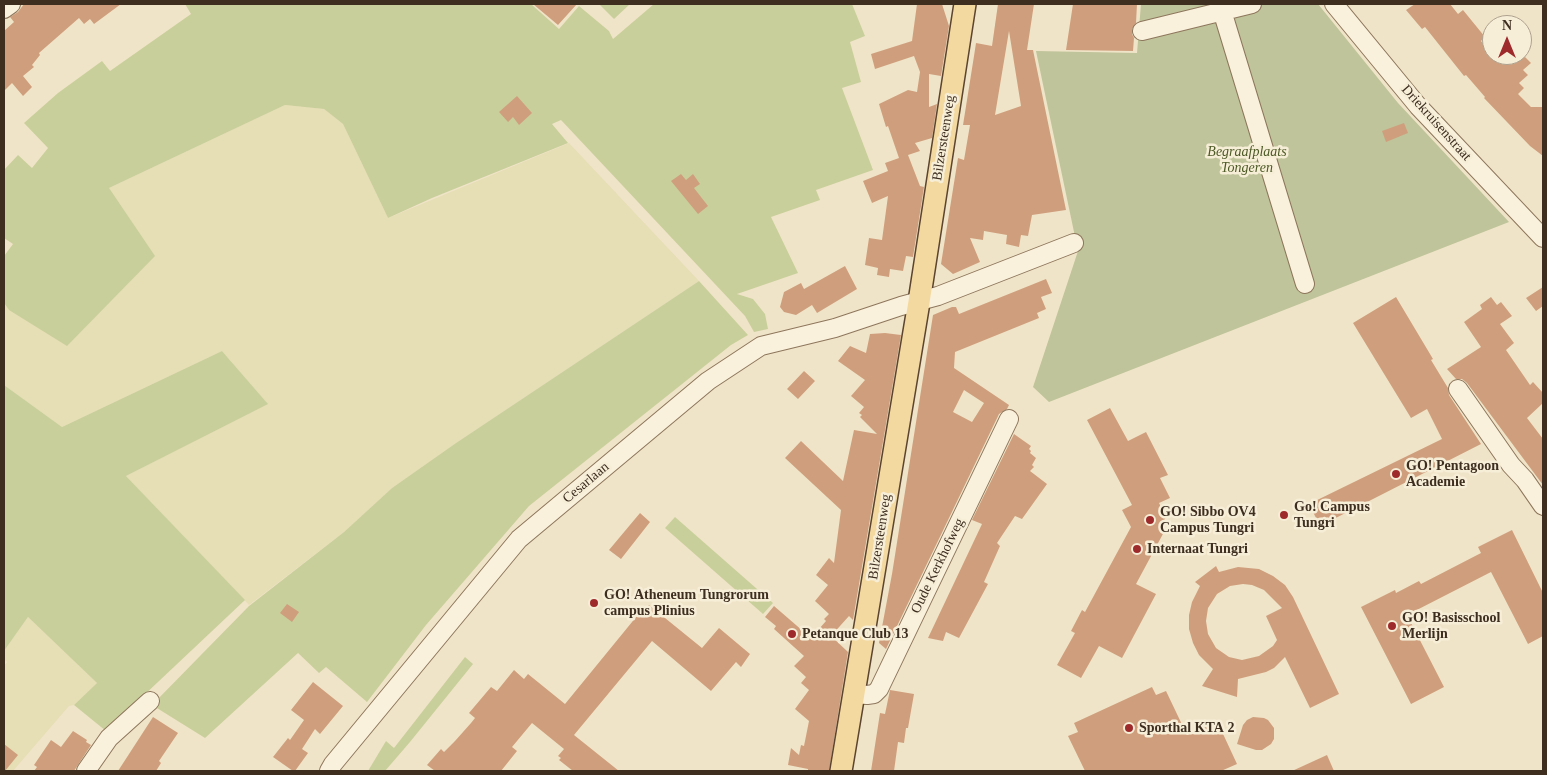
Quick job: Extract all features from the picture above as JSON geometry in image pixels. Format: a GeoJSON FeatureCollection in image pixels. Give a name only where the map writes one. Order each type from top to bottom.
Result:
{"type":"FeatureCollection","features":[{"type":"Feature","properties":{"kind":"main road","name":"Bilzersteenweg"},"geometry":{"type":"LineString","coordinates":[[841,771],[965,4]]}},
{"type":"Feature","properties":{"kind":"street"},"geometry":{"type":"LineString","coordinates":[[4,9],[11,4]]}},
{"type":"Feature","properties":{"kind":"street"},"geometry":{"type":"LineString","coordinates":[[1142,31],[1221,8],[1252,4]]}},
{"type":"Feature","properties":{"kind":"street","name":"Driekruisenstraat"},"geometry":{"type":"LineString","coordinates":[[1340,6],[1418,106],[1542,233]]}},
{"type":"Feature","properties":{"kind":"street"},"geometry":{"type":"LineString","coordinates":[[1221,8],[1304,284]]}},
{"type":"Feature","properties":{"kind":"street"},"geometry":{"type":"LineString","coordinates":[[918,302],[1074,243]]}},
{"type":"Feature","properties":{"kind":"street","name":"Cesarlaan"},"geometry":{"type":"LineString","coordinates":[[329,771],[519,539],[708,381],[761,346],[835,328],[918,302]]}},
{"type":"Feature","properties":{"kind":"street"},"geometry":{"type":"LineString","coordinates":[[1458,389],[1511,465],[1525,480],[1543,506]]}},
{"type":"Feature","properties":{"kind":"street","name":"Oude Kerkhofweg"},"geometry":{"type":"LineString","coordinates":[[854,694],[874,694],[879,688],[1009,419]]}},
{"type":"Feature","properties":{"kind":"street"},"geometry":{"type":"LineString","coordinates":[[86,771],[109,738],[150,701]]}},
{"type":"Feature","properties":{"kind":"shaded area"},"geometry":{"type":"Polygon","coordinates":[[[285,105],[324,109],[343,124],[388,218],[569,143],[699,281],[456,443],[392,488],[344,532],[249,605],[126,476],[267,403],[222,351],[62,427],[4,385],[4,303],[9,310],[109,188],[285,105]]]}},
{"type":"Feature","properties":{"kind":"shaded area"},"geometry":{"type":"Polygon","coordinates":[[[28,617],[97,683],[74,705],[69,706],[13,771],[4,771],[4,666],[7,662],[4,659],[4,651],[28,617]]]}},
{"type":"Feature","properties":{"kind":"green space"},"geometry":{"type":"Polygon","coordinates":[[[185,4],[531,4],[559,29],[579,6],[609,31],[613,39],[654,4],[852,4],[865,36],[850,42],[861,82],[842,88],[873,170],[816,190],[820,200],[771,217],[798,273],[737,294],[753,299],[765,314],[768,329],[754,332],[745,316],[561,120],[552,124],[568,143],[432,198],[388,218],[343,124],[324,109],[285,105],[109,188],[155,256],[67,346],[9,310],[4,303],[4,256],[13,244],[4,238],[4,170],[18,155],[32,168],[48,148],[24,123],[58,93],[102,61],[110,71],[191,14],[185,4]]]}},
{"type":"Feature","properties":{"kind":"green space"},"geometry":{"type":"Polygon","coordinates":[[[599,4],[630,4],[614,19],[599,4]]]}},
{"type":"Feature","properties":{"kind":"green space","name":"Begraafplaats Tongeren"},"geometry":{"type":"Polygon","coordinates":[[[1141,4],[1318,4],[1398,103],[1509,222],[1049,402],[1033,387],[1078,251],[1036,51],[1137,53],[1141,4]]]}},
{"type":"Feature","properties":{"kind":"green space"},"geometry":{"type":"Polygon","coordinates":[[[699,281],[748,335],[731,345],[529,506],[426,625],[367,702],[326,667],[319,673],[298,653],[205,738],[152,705],[249,606],[344,532],[392,488],[456,443],[699,281]]]}},
{"type":"Feature","properties":{"kind":"green space"},"geometry":{"type":"Polygon","coordinates":[[[222,351],[268,404],[126,476],[245,600],[106,731],[74,705],[97,683],[28,617],[4,651],[4,385],[62,427],[222,351]]]}},
{"type":"Feature","properties":{"kind":"green space"},"geometry":{"type":"Polygon","coordinates":[[[675,517],[773,603],[763,614],[665,528],[675,517]]]}},
{"type":"Feature","properties":{"kind":"green space"},"geometry":{"type":"Polygon","coordinates":[[[465,657],[473,664],[410,742],[385,771],[368,771],[386,741],[394,748],[465,657]]]}},
{"type":"Feature","properties":{"kind":"building"},"geometry":{"type":"Polygon","coordinates":[[[24,4],[121,4],[94,24],[90,19],[84,24],[79,18],[39,53],[40,55],[32,65],[34,67],[23,76],[32,87],[23,96],[12,83],[4,91],[4,31],[14,22],[10,17],[18,12],[24,4]]]}},
{"type":"Feature","properties":{"kind":"building"},"geometry":{"type":"Polygon","coordinates":[[[533,4],[577,4],[558,25],[533,4]]]}},
{"type":"Feature","properties":{"kind":"building"},"geometry":{"type":"Polygon","coordinates":[[[917,4],[942,4],[949,26],[941,76],[929,74],[929,107],[937,104],[932,138],[915,143],[920,151],[908,155],[920,186],[924,187],[913,257],[906,256],[903,271],[890,269],[889,277],[877,275],[878,268],[865,265],[869,238],[882,240],[888,196],[872,203],[863,181],[888,171],[885,163],[899,158],[879,104],[908,90],[917,92],[920,72],[914,56],[875,69],[871,54],[912,41],[917,4]]]}},
{"type":"Feature","properties":{"kind":"building"},"geometry":{"type":"Polygon","coordinates":[[[998,4],[1034,4],[1027,50],[1033,50],[1066,210],[1032,215],[1028,236],[1021,235],[1019,247],[1006,244],[1007,235],[984,231],[983,240],[970,238],[980,262],[953,274],[941,264],[958,158],[964,160],[970,125],[963,125],[976,43],[992,46],[998,4]],[[1009,31],[995,115],[1021,106],[1009,31]]]}},
{"type":"Feature","properties":{"kind":"building"},"geometry":{"type":"Polygon","coordinates":[[[1073,4],[1137,4],[1136,23],[1132,29],[1134,38],[1133,51],[1066,50],[1073,4]]]}},
{"type":"Feature","properties":{"kind":"building"},"geometry":{"type":"Polygon","coordinates":[[[1415,4],[1450,4],[1458,14],[1463,10],[1482,33],[1482,65],[1529,65],[1523,70],[1528,75],[1519,83],[1524,88],[1518,94],[1531,107],[1543,107],[1543,156],[1530,146],[1484,98],[1425,27],[1422,29],[1406,10],[1415,4]]]}},
{"type":"Feature","properties":{"kind":"building"},"geometry":{"type":"Polygon","coordinates":[[[517,96],[532,113],[519,125],[513,117],[508,122],[499,112],[517,96]]]}},
{"type":"Feature","properties":{"kind":"building"},"geometry":{"type":"Polygon","coordinates":[[[1404,123],[1408,133],[1386,142],[1382,131],[1404,123]]]}},
{"type":"Feature","properties":{"kind":"building"},"geometry":{"type":"Polygon","coordinates":[[[681,174],[686,180],[693,174],[700,184],[694,188],[708,206],[698,214],[671,181],[681,174]]]}},
{"type":"Feature","properties":{"kind":"building"},"geometry":{"type":"Polygon","coordinates":[[[845,266],[857,289],[817,313],[812,305],[796,315],[784,312],[780,307],[784,292],[801,283],[804,289],[845,266]]]}},
{"type":"Feature","properties":{"kind":"building"},"geometry":{"type":"Polygon","coordinates":[[[1046,279],[1052,293],[1041,297],[1046,309],[1037,313],[1039,318],[955,352],[954,368],[1009,405],[1007,409],[999,414],[886,649],[879,643],[892,574],[933,315],[952,307],[956,307],[959,314],[1046,279]],[[964,390],[953,412],[972,422],[984,403],[964,390]]]}},
{"type":"Feature","properties":{"kind":"building"},"geometry":{"type":"Polygon","coordinates":[[[1543,287],[1543,306],[1536,311],[1526,298],[1543,287]]]}},
{"type":"Feature","properties":{"kind":"building"},"geometry":{"type":"Polygon","coordinates":[[[1396,297],[1433,359],[1431,360],[1448,388],[1449,395],[1481,444],[1320,526],[1309,504],[1442,439],[1427,409],[1411,418],[1353,323],[1396,297]]]}},
{"type":"Feature","properties":{"kind":"building"},"geometry":{"type":"Polygon","coordinates":[[[1491,297],[1497,305],[1501,302],[1512,316],[1500,324],[1514,343],[1506,350],[1530,385],[1533,382],[1543,393],[1543,403],[1527,418],[1543,439],[1543,485],[1467,383],[1462,379],[1456,379],[1447,369],[1481,347],[1464,322],[1482,309],[1480,305],[1491,297]]]}},
{"type":"Feature","properties":{"kind":"building"},"geometry":{"type":"Polygon","coordinates":[[[870,334],[901,335],[853,620],[849,616],[831,636],[848,652],[829,771],[808,771],[808,769],[788,765],[791,748],[799,755],[801,745],[804,746],[809,721],[795,709],[809,690],[801,683],[806,677],[794,666],[804,656],[774,629],[776,626],[765,617],[774,606],[811,638],[826,621],[824,619],[829,614],[815,601],[828,585],[816,575],[829,558],[834,563],[841,510],[785,458],[801,441],[843,481],[854,430],[877,434],[860,417],[862,415],[859,413],[864,407],[851,396],[865,380],[838,361],[850,346],[866,353],[870,334]]]}},
{"type":"Feature","properties":{"kind":"building"},"geometry":{"type":"Polygon","coordinates":[[[804,371],[815,381],[798,399],[787,389],[804,371]]]}},
{"type":"Feature","properties":{"kind":"building","name":"Internaat Tungri"},"geometry":{"type":"Polygon","coordinates":[[[1110,408],[1128,441],[1146,432],[1168,475],[1160,478],[1170,498],[1159,503],[1166,517],[1159,530],[1164,532],[1136,584],[1156,594],[1122,658],[1099,646],[1081,678],[1057,665],[1075,633],[1071,631],[1082,610],[1085,612],[1131,527],[1122,510],[1132,505],[1087,420],[1110,408]]]}},
{"type":"Feature","properties":{"kind":"building"},"geometry":{"type":"Polygon","coordinates":[[[1014,434],[1031,446],[1029,449],[1030,453],[1036,458],[1032,465],[1034,467],[1030,471],[1047,484],[1022,519],[1015,516],[997,543],[1000,546],[984,582],[988,584],[959,638],[946,632],[943,641],[928,638],[982,524],[972,520],[1014,434]]]}},
{"type":"Feature","properties":{"kind":"building"},"geometry":{"type":"Polygon","coordinates":[[[640,513],[650,522],[621,559],[609,550],[640,513]]]}},
{"type":"Feature","properties":{"kind":"building","name":"GO! Basisschool Merlijn"},"geometry":{"type":"Polygon","coordinates":[[[1512,530],[1543,593],[1543,636],[1528,644],[1491,572],[1407,615],[1444,687],[1411,704],[1361,607],[1395,590],[1396,593],[1419,581],[1421,584],[1481,553],[1478,547],[1512,530]]]}},
{"type":"Feature","properties":{"kind":"building"},"geometry":{"type":"Polygon","coordinates":[[[1216,566],[1219,572],[1238,567],[1259,569],[1285,585],[1293,597],[1339,694],[1310,708],[1285,657],[1274,668],[1266,672],[1238,679],[1237,697],[1202,686],[1213,669],[1199,655],[1189,629],[1189,615],[1192,602],[1200,586],[1195,582],[1216,566]],[[1252,585],[1230,586],[1217,594],[1208,608],[1206,621],[1208,634],[1216,648],[1229,657],[1242,660],[1259,656],[1273,646],[1277,640],[1266,616],[1282,608],[1264,590],[1252,585]]]}},
{"type":"Feature","properties":{"kind":"building"},"geometry":{"type":"Polygon","coordinates":[[[287,604],[299,612],[292,622],[280,613],[287,604]]]}},
{"type":"Feature","properties":{"kind":"building"},"geometry":{"type":"Polygon","coordinates":[[[649,605],[702,648],[719,628],[750,654],[741,667],[736,662],[711,691],[652,641],[574,735],[619,771],[573,771],[559,760],[561,758],[558,756],[564,749],[532,723],[512,747],[517,751],[501,771],[435,771],[427,765],[441,749],[444,752],[471,723],[475,718],[469,713],[491,687],[497,691],[514,670],[524,679],[528,674],[565,704],[641,611],[643,612],[649,605]]]}},
{"type":"Feature","properties":{"kind":"building"},"geometry":{"type":"Polygon","coordinates":[[[313,682],[343,706],[320,734],[315,729],[302,749],[308,753],[295,771],[293,771],[273,757],[288,738],[290,740],[304,720],[291,710],[313,682]]]}},
{"type":"Feature","properties":{"kind":"building","name":"Sporthal KTA 2"},"geometry":{"type":"Polygon","coordinates":[[[1152,687],[1156,695],[1166,691],[1187,735],[1217,721],[1237,764],[1221,771],[1085,771],[1068,736],[1078,732],[1074,723],[1152,687]]]}},
{"type":"Feature","properties":{"kind":"building"},"geometry":{"type":"Polygon","coordinates":[[[890,690],[914,694],[908,728],[906,728],[904,743],[898,742],[894,771],[871,771],[880,713],[885,714],[890,690]]]}},
{"type":"Feature","properties":{"kind":"building"},"geometry":{"type":"Polygon","coordinates":[[[153,717],[178,733],[159,761],[161,763],[156,771],[118,771],[153,717]]]}},
{"type":"Feature","properties":{"kind":"building"},"geometry":{"type":"Polygon","coordinates":[[[1253,717],[1268,720],[1274,728],[1274,739],[1271,744],[1262,750],[1237,744],[1243,725],[1253,717]]]}},
{"type":"Feature","properties":{"kind":"building"},"geometry":{"type":"Polygon","coordinates":[[[73,731],[91,745],[74,771],[34,771],[37,767],[34,765],[51,740],[61,747],[73,731]]]}},
{"type":"Feature","properties":{"kind":"building"},"geometry":{"type":"Polygon","coordinates":[[[4,744],[18,755],[5,771],[4,771],[4,744]]]}},
{"type":"Feature","properties":{"kind":"building"},"geometry":{"type":"Polygon","coordinates":[[[1327,755],[1334,771],[1292,771],[1327,755]]]}},
{"type":"Feature","properties":{"kind":"place","name":"GO! Pentagoon Academie"},"geometry":{"type":"Point","coordinates":[1396,474]}},
{"type":"Feature","properties":{"kind":"place","name":"Go! Campus Tungri"},"geometry":{"type":"Point","coordinates":[1284,515]}},
{"type":"Feature","properties":{"kind":"place","name":"GO! Sibbo OV4 Campus Tungri"},"geometry":{"type":"Point","coordinates":[1150,520]}},
{"type":"Feature","properties":{"kind":"place","name":"Internaat Tungri"},"geometry":{"type":"Point","coordinates":[1137,549]}},
{"type":"Feature","properties":{"kind":"place","name":"GO! Atheneum Tungrorum campus Plinius"},"geometry":{"type":"Point","coordinates":[594,603]}},
{"type":"Feature","properties":{"kind":"place","name":"GO! Basisschool Merlijn"},"geometry":{"type":"Point","coordinates":[1392,626]}},
{"type":"Feature","properties":{"kind":"place","name":"Petanque Club 13"},"geometry":{"type":"Point","coordinates":[792,634]}},
{"type":"Feature","properties":{"kind":"place","name":"Sporthal KTA 2"},"geometry":{"type":"Point","coordinates":[1129,728]}}]}
